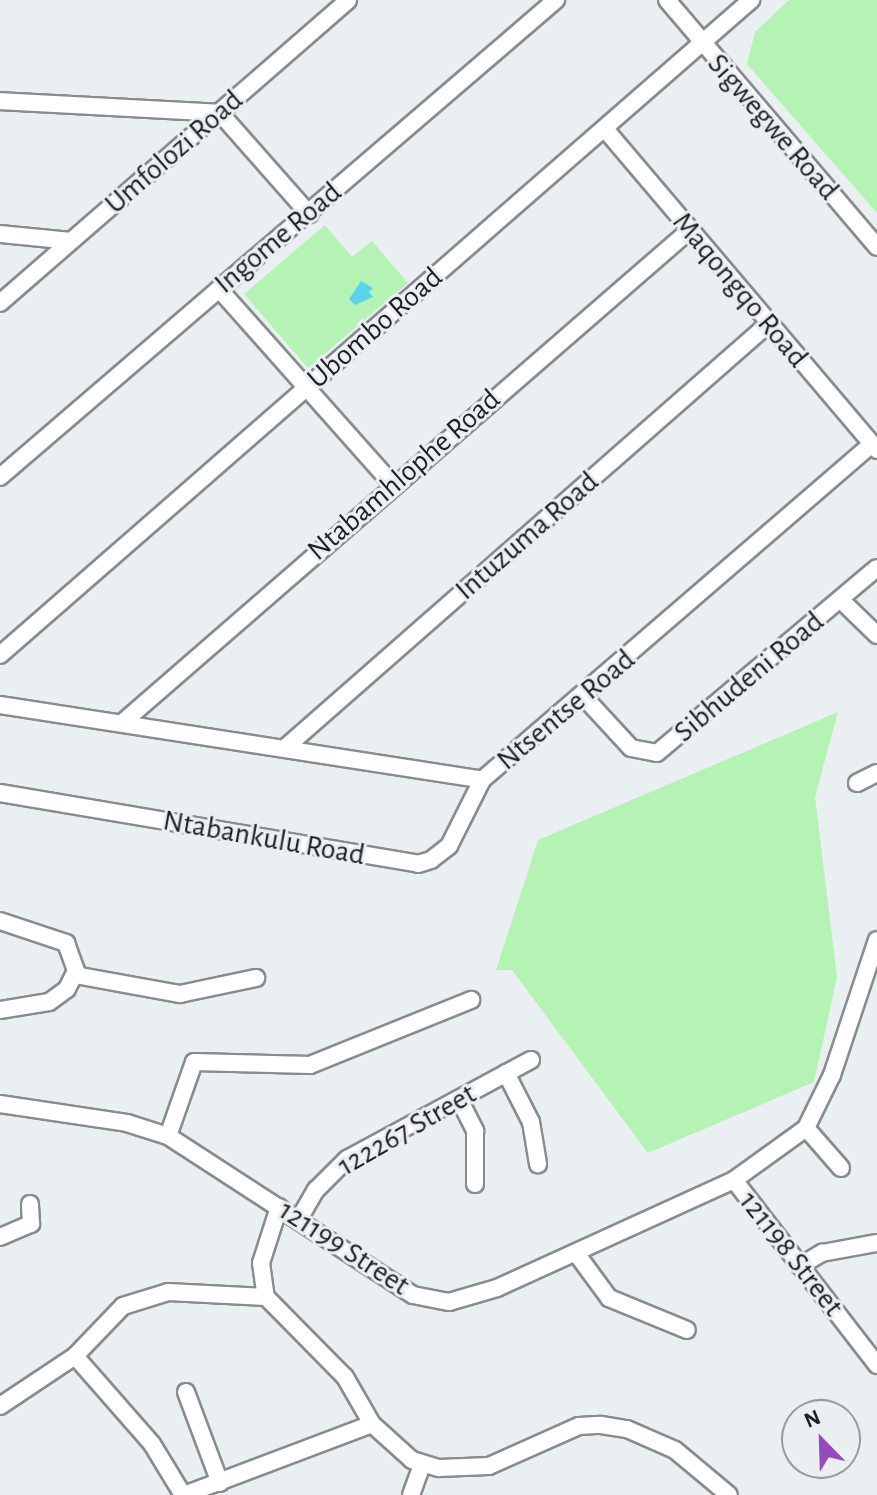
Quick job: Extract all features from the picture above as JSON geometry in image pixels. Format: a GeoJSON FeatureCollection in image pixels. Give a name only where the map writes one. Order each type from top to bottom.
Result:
{"type":"FeatureCollection","features":[{"type":"Feature","properties":{"kind":"street","name":"Umfolozi Road"},"geometry":{"type":"LineString","coordinates":[[0,303],[348,0]]}},
{"type":"Feature","properties":{"kind":"street","name":"Ingome Road"},"geometry":{"type":"LineString","coordinates":[[0,477],[556,0]]}},
{"type":"Feature","properties":{"kind":"street","name":"Sigwegwe Road"},"geometry":{"type":"LineString","coordinates":[[667,0],[877,247]]}},
{"type":"Feature","properties":{"kind":"street","name":"Ubombo Road"},"geometry":{"type":"LineString","coordinates":[[0,655],[751,0]]}},
{"type":"Feature","properties":{"kind":"street"},"geometry":{"type":"LineString","coordinates":[[0,101],[220,113],[309,214]]}},
{"type":"Feature","properties":{"kind":"street","name":"Maqongqo Road"},"geometry":{"type":"LineString","coordinates":[[605,129],[767,325],[874,447]]}},
{"type":"Feature","properties":{"kind":"street","name":"Ntabamhlophe Road"},"geometry":{"type":"LineString","coordinates":[[122,723],[392,484],[690,230]]}},
{"type":"Feature","properties":{"kind":"street"},"geometry":{"type":"LineString","coordinates":[[0,234],[71,241]]}},
{"type":"Feature","properties":{"kind":"street"},"geometry":{"type":"LineString","coordinates":[[219,289],[309,386],[392,484]]}},
{"type":"Feature","properties":{"kind":"street","name":"Intuzuma Road"},"geometry":{"type":"LineString","coordinates":[[286,747],[767,325]]}},
{"type":"Feature","properties":{"kind":"street","name":"Ntsentse Road"},"geometry":{"type":"LineString","coordinates":[[0,705],[286,747],[482,780],[584,697],[874,447]]}},
{"type":"Feature","properties":{"kind":"street","name":"Sibhudeni Road"},"geometry":{"type":"LineString","coordinates":[[584,697],[631,748],[657,753],[877,568]]}},
{"type":"Feature","properties":{"kind":"street"},"geometry":{"type":"LineString","coordinates":[[841,600],[877,635]]}},
{"type":"Feature","properties":{"kind":"street"},"geometry":{"type":"LineString","coordinates":[[857,783],[877,773]]}},
{"type":"Feature","properties":{"kind":"street","name":"Ntabankulu Road"},"geometry":{"type":"LineString","coordinates":[[0,793],[418,864],[449,846],[482,780]]}},
{"type":"Feature","properties":{"kind":"street"},"geometry":{"type":"LineString","coordinates":[[0,921],[66,943],[75,975]]}},
{"type":"Feature","properties":{"kind":"street"},"geometry":{"type":"LineString","coordinates":[[841,1168],[806,1128],[832,1075],[877,940]]}},
{"type":"Feature","properties":{"kind":"street"},"geometry":{"type":"LineString","coordinates":[[75,975],[180,994],[256,978]]}},
{"type":"Feature","properties":{"kind":"street"},"geometry":{"type":"LineString","coordinates":[[0,1010],[49,1002],[75,975]]}},
{"type":"Feature","properties":{"kind":"street"},"geometry":{"type":"LineString","coordinates":[[168,1136],[194,1062],[310,1065],[471,1000]]}},
{"type":"Feature","properties":{"kind":"street","name":"122267 Street"},"geometry":{"type":"LineString","coordinates":[[299,1219],[316,1190],[347,1159],[531,1060]]}},
{"type":"Feature","properties":{"kind":"street"},"geometry":{"type":"LineString","coordinates":[[506,1073],[531,1122],[538,1164]]}},
{"type":"Feature","properties":{"kind":"street"},"geometry":{"type":"LineString","coordinates":[[459,1099],[475,1131],[475,1184]]}},
{"type":"Feature","properties":{"kind":"street","name":"121199 Street"},"geometry":{"type":"LineString","coordinates":[[0,1104],[127,1123],[168,1136],[413,1295],[429,1300],[464,1301],[576,1253],[734,1180],[806,1128]]}},
{"type":"Feature","properties":{"kind":"street","name":"121198 Street"},"geometry":{"type":"LineString","coordinates":[[734,1180],[877,1365]]}},
{"type":"Feature","properties":{"kind":"street"},"geometry":{"type":"LineString","coordinates":[[0,1237],[31,1224],[30,1204]]}},
{"type":"Feature","properties":{"kind":"street"},"geometry":{"type":"LineString","coordinates":[[279,1207],[261,1263],[266,1297],[345,1377],[372,1424],[422,1464],[489,1466],[579,1426],[601,1425],[627,1429],[675,1450],[729,1495]]}},
{"type":"Feature","properties":{"kind":"street"},"geometry":{"type":"LineString","coordinates":[[800,1266],[822,1253],[877,1243]]}},
{"type":"Feature","properties":{"kind":"street"},"geometry":{"type":"LineString","coordinates":[[576,1253],[609,1298],[687,1330]]}},
{"type":"Feature","properties":{"kind":"street"},"geometry":{"type":"LineString","coordinates":[[0,1406],[75,1356],[112,1314],[154,1294],[266,1297]]}},
{"type":"Feature","properties":{"kind":"street"},"geometry":{"type":"LineString","coordinates":[[75,1356],[152,1444],[183,1495],[372,1424]]}},
{"type":"Feature","properties":{"kind":"street"},"geometry":{"type":"LineString","coordinates":[[186,1392],[220,1483]]}},
{"type":"Feature","properties":{"kind":"street"},"geometry":{"type":"LineString","coordinates":[[411,1495],[422,1464]]}},
{"type":"Feature","properties":{"kind":"green space"},"geometry":{"type":"Polygon","coordinates":[[[789,0],[877,0],[877,213],[747,64],[755,32],[789,0]]]}},
{"type":"Feature","properties":{"kind":"green space"},"geometry":{"type":"Polygon","coordinates":[[[325,225],[352,257],[372,241],[408,283],[308,368],[244,294],[325,225]]]}},
{"type":"Feature","properties":{"kind":"green space"},"geometry":{"type":"Polygon","coordinates":[[[838,712],[815,797],[837,977],[814,1082],[648,1153],[512,970],[496,970],[538,840],[838,712]]]}},
{"type":"Feature","properties":{"kind":"water"},"geometry":{"type":"Polygon","coordinates":[[[361,281],[373,288],[369,292],[373,297],[355,305],[349,299],[361,281]]]}}]}
